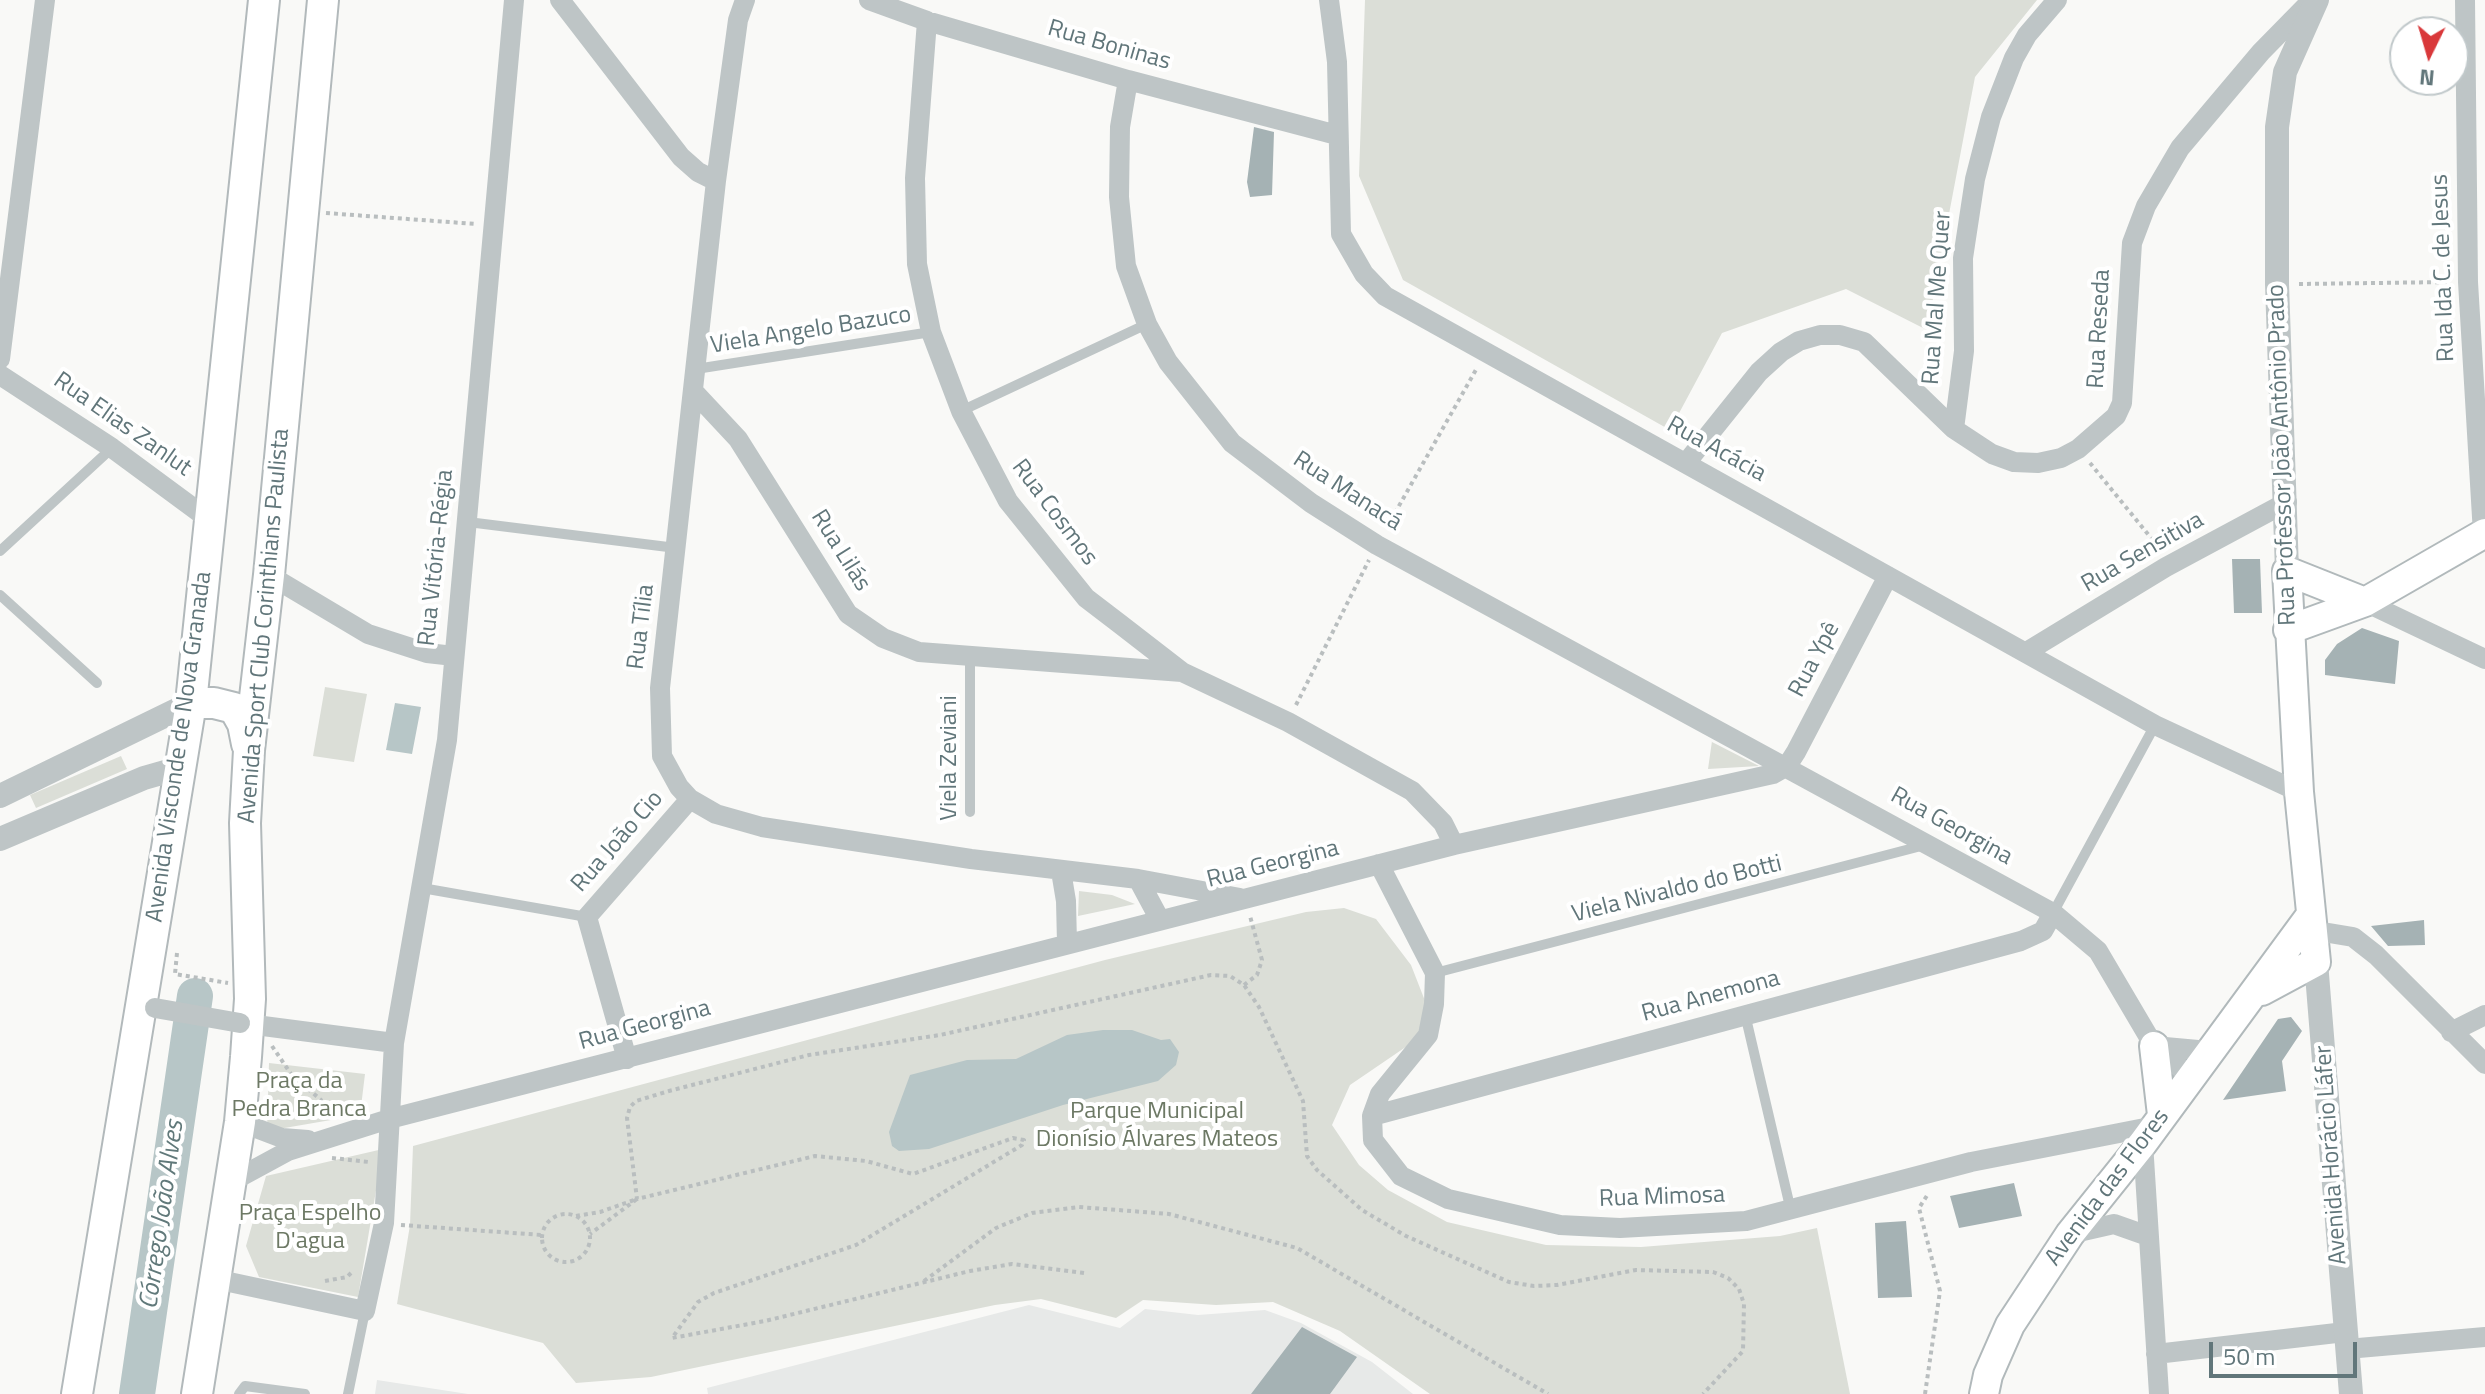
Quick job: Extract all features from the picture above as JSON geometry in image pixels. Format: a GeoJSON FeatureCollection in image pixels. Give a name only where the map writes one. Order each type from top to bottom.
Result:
{"type":"FeatureCollection","features":[{"type":"Feature","properties":{"kind":"main road","name":"Avenida Visconde de Nova Granada"},"geometry":{"type":"LineString","coordinates":[[77,1394],[148,1007],[179,768],[191,703],[264,0]]}},
{"type":"Feature","properties":{"kind":"main road","name":"Avenida Sport Club Corinthians Paulista"},"geometry":{"type":"LineString","coordinates":[[197,1394],[252,1030],[245,823],[249,750],[269,575],[323,0]]}},
{"type":"Feature","properties":{"kind":"main road"},"geometry":{"type":"LineString","coordinates":[[2288,630],[2365,602],[2484,533]]}},
{"type":"Feature","properties":{"kind":"main road"},"geometry":{"type":"LineString","coordinates":[[2287,571],[2365,602]]}},
{"type":"Feature","properties":{"kind":"main road","name":"Rua Professor João Antônio Prado"},"geometry":{"type":"LineString","coordinates":[[2287,571],[2299,792],[2313,939]]}},
{"type":"Feature","properties":{"kind":"main road"},"geometry":{"type":"LineString","coordinates":[[191,703],[214,703],[234,708],[243,724],[249,750]]}},
{"type":"Feature","properties":{"kind":"main road","name":"Avenida das Flores"},"geometry":{"type":"LineString","coordinates":[[2254,995],[2313,939]]}},
{"type":"Feature","properties":{"kind":"main road","name":"Avenida das Flores"},"geometry":{"type":"LineString","coordinates":[[1984,1394],[1988,1375],[2010,1325],[2070,1234],[2254,995],[2313,939]]}},
{"type":"Feature","properties":{"kind":"main road"},"geometry":{"type":"LineString","coordinates":[[2153,1128],[2154,1046]]}},
{"type":"Feature","properties":{"kind":"street"},"geometry":{"type":"LineString","coordinates":[[0,359],[6,262],[45,0]]}},
{"type":"Feature","properties":{"kind":"street","name":"Rua Vitória-Régia"},"geometry":{"type":"LineString","coordinates":[[365,1311],[384,1223],[394,1043],[447,740],[514,0]]}},
{"type":"Feature","properties":{"kind":"street"},"geometry":{"type":"LineString","coordinates":[[560,0],[681,157],[698,172],[716,181]]}},
{"type":"Feature","properties":{"kind":"street","name":"Rua Tília"},"geometry":{"type":"LineString","coordinates":[[690,799],[662,756],[659,738],[660,688],[695,393],[716,181],[738,20],[745,0]]}},
{"type":"Feature","properties":{"kind":"street","name":"Rua Boninas"},"geometry":{"type":"LineString","coordinates":[[869,0],[927,21],[1128,80],[1337,135]]}},
{"type":"Feature","properties":{"kind":"street","name":"Rua Acácia"},"geometry":{"type":"LineString","coordinates":[[1329,0],[1337,62],[1341,234],[1364,274],[1385,296],[2028,651],[2155,725],[2299,792]]}},
{"type":"Feature","properties":{"kind":"street","name":"Rua Mal Me Quer"},"geometry":{"type":"LineString","coordinates":[[1954,429],[1964,351],[1963,258],[1975,179],[1991,117],[2014,58],[2027,35],[2057,0]]}},
{"type":"Feature","properties":{"kind":"street","name":"Rua Reseda"},"geometry":{"type":"LineString","coordinates":[[1686,463],[1759,372],[1790,347],[1820,335],[1840,335],[1864,342],[1954,429],[1992,454],[2014,462],[2038,463],[2061,458],[2078,449],[2116,416],[2122,403],[2129,264],[2132,243],[2146,206],[2180,148],[2261,52],[2315,0]]}},
{"type":"Feature","properties":{"kind":"street","name":"Rua Professor João Antônio Prado"},"geometry":{"type":"LineString","coordinates":[[2287,571],[2275,180],[2279,102],[2292,52],[2315,0]]}},
{"type":"Feature","properties":{"kind":"street","name":"Rua Ida C. de Jesus"},"geometry":{"type":"LineString","coordinates":[[2465,0],[2468,282],[2478,317],[2484,533]]}},
{"type":"Feature","properties":{"kind":"street","name":"Rua Cosmos"},"geometry":{"type":"LineString","coordinates":[[927,21],[915,232],[917,264],[931,332],[961,411],[1008,501],[1086,598],[1182,672],[1288,722],[1412,791],[1443,823],[1454,845]]}},
{"type":"Feature","properties":{"kind":"street","name":"Rua Manacá"},"geometry":{"type":"LineString","coordinates":[[1128,80],[1120,127],[1120,239],[1134,293],[1147,324],[1168,362],[1214,425],[1232,443],[1311,503],[1377,545],[1787,766]]}},
{"type":"Feature","properties":{"kind":"street","name":"Rua Elias Zanlut"},"geometry":{"type":"LineString","coordinates":[[0,375],[112,448],[211,521]]}},
{"type":"Feature","properties":{"kind":"street","name":"Rua Lilás"},"geometry":{"type":"LineString","coordinates":[[695,393],[738,439],[848,614],[862,626],[909,650],[970,657],[1127,665],[1182,672]]}},
{"type":"Feature","properties":{"kind":"street","name":"Rua Sensitiva"},"geometry":{"type":"LineString","coordinates":[[2028,651],[2173,564],[2287,502]]}},
{"type":"Feature","properties":{"kind":"street"},"geometry":{"type":"LineString","coordinates":[[269,575],[368,634],[427,653],[454,656]]}},
{"type":"Feature","properties":{"kind":"street","name":"Rua Ypê"},"geometry":{"type":"LineString","coordinates":[[1787,766],[1888,576]]}},
{"type":"Feature","properties":{"kind":"street"},"geometry":{"type":"LineString","coordinates":[[2365,602],[2485,659]]}},
{"type":"Feature","properties":{"kind":"street"},"geometry":{"type":"LineString","coordinates":[[0,796],[191,703]]}},
{"type":"Feature","properties":{"kind":"street","name":"Rua Georgina"},"geometry":{"type":"LineString","coordinates":[[229,1183],[269,1160],[322,1139],[389,1119],[1454,845],[1753,780],[1787,766],[2053,913],[2098,951],[2154,1046],[2190,1076]]}},
{"type":"Feature","properties":{"kind":"street"},"geometry":{"type":"LineString","coordinates":[[0,839],[144,778],[179,768]]}},
{"type":"Feature","properties":{"kind":"street"},"geometry":{"type":"LineString","coordinates":[[690,799],[716,814],[762,827],[1061,871],[1138,879],[1244,899]]}},
{"type":"Feature","properties":{"kind":"street","name":"Rua João Cio"},"geometry":{"type":"LineString","coordinates":[[627,1059],[587,917],[690,799]]}},
{"type":"Feature","properties":{"kind":"street"},"geometry":{"type":"LineString","coordinates":[[1372,1116],[1392,1077],[1428,1035],[1434,1004],[1435,973],[1379,864]]}},
{"type":"Feature","properties":{"kind":"street"},"geometry":{"type":"LineString","coordinates":[[1061,871],[1066,901],[1067,943]]}},
{"type":"Feature","properties":{"kind":"street"},"geometry":{"type":"LineString","coordinates":[[1138,879],[1160,920]]}},
{"type":"Feature","properties":{"kind":"street","name":"Rua Anemona"},"geometry":{"type":"LineString","coordinates":[[1372,1116],[2021,941],[2043,931],[2053,913]]}},
{"type":"Feature","properties":{"kind":"street"},"geometry":{"type":"LineString","coordinates":[[2313,939],[2329,933],[2353,937],[2376,955],[2485,1064]]}},
{"type":"Feature","properties":{"kind":"street","name":"Avenida Horácio Láfer"},"geometry":{"type":"LineString","coordinates":[[2313,939],[2351,1394]]}},
{"type":"Feature","properties":{"kind":"street"},"geometry":{"type":"LineString","coordinates":[[148,1007],[252,1030],[394,1043]]}},
{"type":"Feature","properties":{"kind":"street"},"geometry":{"type":"LineString","coordinates":[[2451,1032],[2485,1015]]}},
{"type":"Feature","properties":{"kind":"street"},"geometry":{"type":"LineString","coordinates":[[2154,1046],[2209,1051]]}},
{"type":"Feature","properties":{"kind":"street","name":"Rua Mimosa"},"geometry":{"type":"LineString","coordinates":[[1372,1116],[1374,1146],[1401,1176],[1448,1199],[1506,1215],[1560,1225],[1620,1228],[1694,1226],[1791,1211],[1971,1162],[2153,1128]]}},
{"type":"Feature","properties":{"kind":"street","name":"Rua Georgina"},"geometry":{"type":"LineString","coordinates":[[240,1122],[282,1138],[322,1139]]}},
{"type":"Feature","properties":{"kind":"street"},"geometry":{"type":"LineString","coordinates":[[2153,1128],[2148,1236],[2159,1394]]}},
{"type":"Feature","properties":{"kind":"street"},"geometry":{"type":"LineString","coordinates":[[2070,1234],[2114,1224],[2148,1236]]}},
{"type":"Feature","properties":{"kind":"street"},"geometry":{"type":"LineString","coordinates":[[215,1279],[365,1311]]}},
{"type":"Feature","properties":{"kind":"street"},"geometry":{"type":"LineString","coordinates":[[2156,1354],[2346,1340],[2485,1337]]}},
{"type":"Feature","properties":{"kind":"lane"},"geometry":{"type":"LineString","coordinates":[[961,411],[1147,324]]}},
{"type":"Feature","properties":{"kind":"lane","name":"Viela Angelo Bazuco"},"geometry":{"type":"LineString","coordinates":[[696,369],[931,332]]}},
{"type":"Feature","properties":{"kind":"lane"},"geometry":{"type":"LineString","coordinates":[[0,551],[112,448]]}},
{"type":"Feature","properties":{"kind":"lane"},"geometry":{"type":"LineString","coordinates":[[468,522],[677,548]]}},
{"type":"Feature","properties":{"kind":"lane"},"geometry":{"type":"LineString","coordinates":[[0,595],[97,683]]}},
{"type":"Feature","properties":{"kind":"lane","name":"Viela Zeviani"},"geometry":{"type":"LineString","coordinates":[[970,657],[970,812]]}},
{"type":"Feature","properties":{"kind":"lane"},"geometry":{"type":"LineString","coordinates":[[2053,913],[2155,725]]}},
{"type":"Feature","properties":{"kind":"lane","name":"Viela Nivaldo do Botti"},"geometry":{"type":"LineString","coordinates":[[1435,973],[1927,844]]}},
{"type":"Feature","properties":{"kind":"lane"},"geometry":{"type":"LineString","coordinates":[[422,888],[587,917]]}},
{"type":"Feature","properties":{"kind":"lane"},"geometry":{"type":"LineString","coordinates":[[1745,1014],[1791,1211]]}},
{"type":"Feature","properties":{"kind":"lane"},"geometry":{"type":"LineString","coordinates":[[348,1394],[365,1311]]}},
{"type":"Feature","properties":{"kind":"lane"},"geometry":{"type":"LineString","coordinates":[[239,1394],[242,1386],[250,1386],[305,1394]]}},
{"type":"Feature","properties":{"kind":"path"},"geometry":{"type":"LineString","coordinates":[[303,212],[492,226]]}},
{"type":"Feature","properties":{"kind":"path"},"geometry":{"type":"LineString","coordinates":[[2277,284],[2468,282]]}},
{"type":"Feature","properties":{"kind":"path"},"geometry":{"type":"LineString","coordinates":[[2078,449],[2173,564]]}},
{"type":"Feature","properties":{"kind":"path"},"geometry":{"type":"LineString","coordinates":[[1244,899],[1262,960],[1257,975],[1244,985]]}},
{"type":"Feature","properties":{"kind":"path"},"geometry":{"type":"LineString","coordinates":[[175,974],[233,983]]}},
{"type":"Feature","properties":{"kind":"path"},"geometry":{"type":"LineString","coordinates":[[637,1199],[627,1118],[636,1101],[809,1055],[940,1035],[1211,975],[1230,976],[1244,985],[1259,1007],[1303,1101],[1307,1156],[1317,1170],[1362,1210],[1449,1257],[1522,1284],[1557,1285],[1636,1270],[1713,1272],[1728,1278],[1739,1289],[1744,1304],[1743,1351],[1703,1394]]}},
{"type":"Feature","properties":{"kind":"path"},"geometry":{"type":"LineString","coordinates":[[252,1030],[291,1074],[321,1100],[322,1139],[333,1160],[370,1162],[376,1169]]}},
{"type":"Feature","properties":{"kind":"path"},"geometry":{"type":"LineString","coordinates":[[542,1235],[554,1217],[600,1212],[637,1199],[815,1156],[866,1161],[913,1174],[1021,1137],[1024,1140],[1022,1145],[856,1245],[714,1293],[698,1302],[672,1338],[729,1329],[1012,1264],[1084,1273]]}},
{"type":"Feature","properties":{"kind":"path"},"geometry":{"type":"LineString","coordinates":[[1925,1394],[1940,1291],[1919,1208],[1941,1172]]}},
{"type":"Feature","properties":{"kind":"path"},"geometry":{"type":"LineString","coordinates":[[542,1235],[550,1256],[566,1262],[581,1256],[590,1234],[637,1199]]}},
{"type":"Feature","properties":{"kind":"path"},"geometry":{"type":"LineString","coordinates":[[922,1283],[996,1228],[1032,1213],[1079,1207],[1169,1214],[1297,1248],[1548,1394]]}},
{"type":"Feature","properties":{"kind":"path"},"geometry":{"type":"LineString","coordinates":[[576,1216],[590,1234]]}},
{"type":"Feature","properties":{"kind":"path"},"geometry":{"type":"LineString","coordinates":[[384,1223],[542,1235]]}},
{"type":"Feature","properties":{"kind":"path"},"geometry":{"type":"LineString","coordinates":[[311,1281],[347,1277],[356,1268]]}},
{"type":"Feature","properties":{"kind":"shaded area"},"geometry":{"type":"Polygon","coordinates":[[[395,703],[421,707],[412,754],[386,750],[395,703]]]}},
{"type":"Feature","properties":{"kind":"shaded area"},"geometry":{"type":"Polygon","coordinates":[[[1132,1030],[1161,1040],[1170,1039],[1179,1052],[1176,1065],[1158,1081],[1063,1105],[929,1149],[899,1151],[892,1146],[889,1132],[910,1075],[967,1060],[1016,1059],[1067,1035],[1132,1030]]]}},
{"type":"Feature","properties":{"kind":"shaded area"},"geometry":{"type":"Polygon","coordinates":[[[1029,1305],[1120,1328],[1145,1309],[1198,1315],[1265,1310],[1301,1323],[1372,1362],[1413,1394],[708,1394],[707,1388],[1029,1305]]]}},
{"type":"Feature","properties":{"kind":"shaded area"},"geometry":{"type":"Polygon","coordinates":[[[377,1380],[468,1394],[375,1394],[377,1380]]]}},
{"type":"Feature","properties":{"kind":"green space"},"geometry":{"type":"Polygon","coordinates":[[[1365,0],[2037,0],[1975,77],[1927,330],[1846,289],[1722,333],[1670,430],[1403,280],[1359,176],[1365,0]]]}},
{"type":"Feature","properties":{"kind":"green space"},"geometry":{"type":"Polygon","coordinates":[[[325,687],[367,694],[354,762],[313,756],[325,687]]]}},
{"type":"Feature","properties":{"kind":"green space"},"geometry":{"type":"Polygon","coordinates":[[[1712,742],[1759,766],[1708,769],[1712,742]]]}},
{"type":"Feature","properties":{"kind":"green space"},"geometry":{"type":"Polygon","coordinates":[[[121,756],[127,769],[36,808],[30,795],[121,756]]]}},
{"type":"Feature","properties":{"kind":"green space"},"geometry":{"type":"Polygon","coordinates":[[[1079,891],[1112,895],[1135,904],[1078,916],[1079,891]]]}},
{"type":"Feature","properties":{"kind":"green space","name":"Parque Municipal Dionísio Álvares Mateos"},"geometry":{"type":"Polygon","coordinates":[[[1344,908],[1376,919],[1411,965],[1427,1006],[1416,1040],[1350,1085],[1332,1125],[1359,1165],[1388,1190],[1447,1222],[1546,1245],[1641,1247],[1780,1236],[1817,1228],[1850,1394],[1430,1394],[1340,1331],[1273,1302],[1216,1305],[1143,1300],[1116,1318],[1041,1299],[995,1305],[651,1377],[576,1383],[543,1343],[397,1304],[410,1225],[413,1146],[1105,960],[1306,912],[1344,908]]]}},
{"type":"Feature","properties":{"kind":"green space","name":"Praça da Pedra Branca"},"geometry":{"type":"Polygon","coordinates":[[[269,1063],[365,1074],[360,1115],[267,1131],[269,1063]]]}},
{"type":"Feature","properties":{"kind":"green space","name":"Praça Espelho D'agua"},"geometry":{"type":"Polygon","coordinates":[[[383,1149],[358,1297],[259,1277],[246,1246],[266,1176],[383,1149]]]}},
{"type":"Feature","properties":{"kind":"building"},"geometry":{"type":"Polygon","coordinates":[[[1254,127],[1274,132],[1272,195],[1250,197],[1247,182],[1254,127]]]}},
{"type":"Feature","properties":{"kind":"building"},"geometry":{"type":"Polygon","coordinates":[[[2232,559],[2260,559],[2262,613],[2234,613],[2232,559]]]}},
{"type":"Feature","properties":{"kind":"building"},"geometry":{"type":"Polygon","coordinates":[[[2362,628],[2399,641],[2395,684],[2325,675],[2325,660],[2337,644],[2362,628]]]}},
{"type":"Feature","properties":{"kind":"building"},"geometry":{"type":"Polygon","coordinates":[[[2424,920],[2425,945],[2388,946],[2371,926],[2424,920]]]}},
{"type":"Feature","properties":{"kind":"building"},"geometry":{"type":"Polygon","coordinates":[[[2291,1017],[2302,1031],[2282,1061],[2286,1091],[2223,1100],[2278,1019],[2291,1017]]]}},
{"type":"Feature","properties":{"kind":"building"},"geometry":{"type":"Polygon","coordinates":[[[2014,1183],[2022,1216],[1959,1228],[1950,1196],[2014,1183]]]}},
{"type":"Feature","properties":{"kind":"building"},"geometry":{"type":"Polygon","coordinates":[[[1906,1221],[1912,1297],[1878,1298],[1875,1223],[1906,1221]]]}},
{"type":"Feature","properties":{"kind":"building"},"geometry":{"type":"Polygon","coordinates":[[[1302,1327],[1357,1357],[1330,1394],[1251,1394],[1302,1327]]]}},
{"type":"Feature","properties":{"kind":"waterway","name":"Córrego João Alves"},"geometry":{"type":"LineString","coordinates":[[137,1394],[195,996]]}}]}
